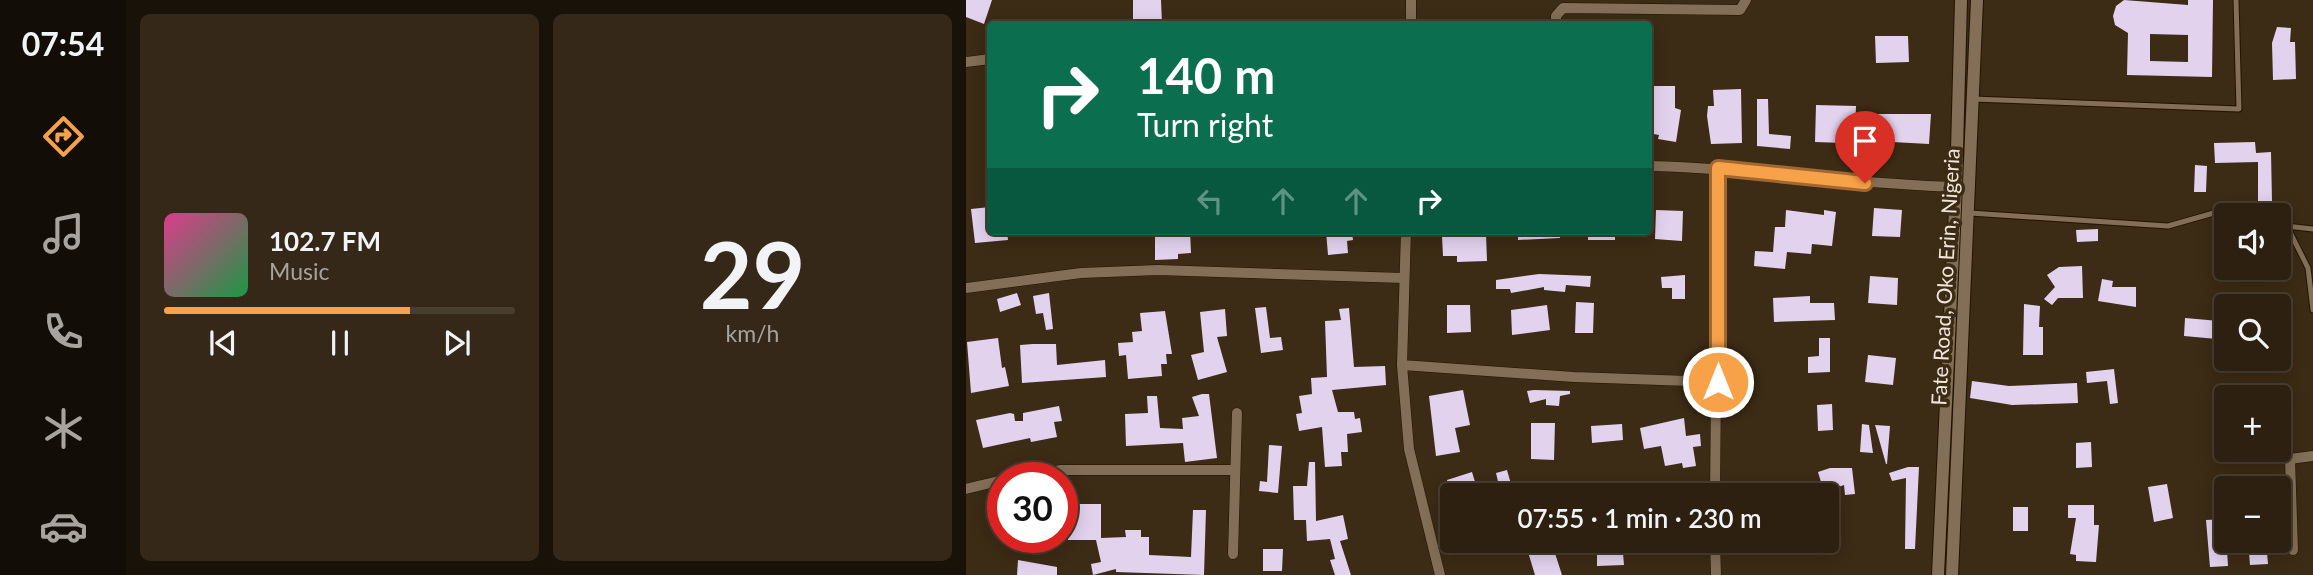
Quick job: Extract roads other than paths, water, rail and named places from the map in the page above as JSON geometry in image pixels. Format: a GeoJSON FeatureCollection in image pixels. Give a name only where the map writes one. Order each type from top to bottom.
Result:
{"type":"FeatureCollection","features":[{"type":"Feature","properties":{"kind":"street"},"geometry":{"type":"LineString","coordinates":[[1411,0],[1411,21]]}},
{"type":"Feature","properties":{"kind":"street"},"geometry":{"type":"LineString","coordinates":[[1556,21],[1556,16],[1563,8],[1740,9],[1746,0]]}},
{"type":"Feature","properties":{"kind":"street","name":"Fate Road, Oko Erin, Nigeria"},"geometry":{"type":"LineString","coordinates":[[1938,575],[1956,187],[1961,0]]}},
{"type":"Feature","properties":{"kind":"street","name":"Fate Road, Oko Erin, Nigeria"},"geometry":{"type":"LineString","coordinates":[[1952,575],[1970,213],[1977,0]]}},
{"type":"Feature","properties":{"kind":"street"},"geometry":{"type":"LineString","coordinates":[[966,62],[987,59]]}},
{"type":"Feature","properties":{"kind":"street"},"geometry":{"type":"LineString","coordinates":[[1652,166],[1718,168],[1890,185],[1956,187]]}},
{"type":"Feature","properties":{"kind":"street"},"geometry":{"type":"LineString","coordinates":[[1715,483],[1718,168]]}},
{"type":"Feature","properties":{"kind":"street"},"geometry":{"type":"LineString","coordinates":[[1406,235],[1402,365],[1409,449],[1440,575]]}},
{"type":"Feature","properties":{"kind":"street"},"geometry":{"type":"LineString","coordinates":[[966,288],[1081,273],[1158,270],[1403,278]]}},
{"type":"Feature","properties":{"kind":"street"},"geometry":{"type":"LineString","coordinates":[[1402,365],[1574,377],[1718,382]]}},
{"type":"Feature","properties":{"kind":"street"},"geometry":{"type":"LineString","coordinates":[[1233,554],[1237,413]]}},
{"type":"Feature","properties":{"kind":"street"},"geometry":{"type":"LineString","coordinates":[[2293,550],[2290,458],[2313,456]]}},
{"type":"Feature","properties":{"kind":"street"},"geometry":{"type":"LineString","coordinates":[[1078,470],[1235,470]]}},
{"type":"Feature","properties":{"kind":"street"},"geometry":{"type":"LineString","coordinates":[[966,489],[987,484]]}},
{"type":"Feature","properties":{"kind":"street"},"geometry":{"type":"LineString","coordinates":[[1715,553],[1716,575]]}},
{"type":"Feature","properties":{"kind":"lane"},"geometry":{"type":"LineString","coordinates":[[1973,99],[2239,109],[2236,0]]}},
{"type":"Feature","properties":{"kind":"lane"},"geometry":{"type":"LineString","coordinates":[[1970,213],[2168,226],[2214,213]]}},
{"type":"Feature","properties":{"kind":"lane"},"geometry":{"type":"LineString","coordinates":[[2291,228],[2313,229]]}},
{"type":"Feature","properties":{"kind":"lane"},"geometry":{"type":"LineString","coordinates":[[2291,234],[2308,268],[2313,310]]}}]}
